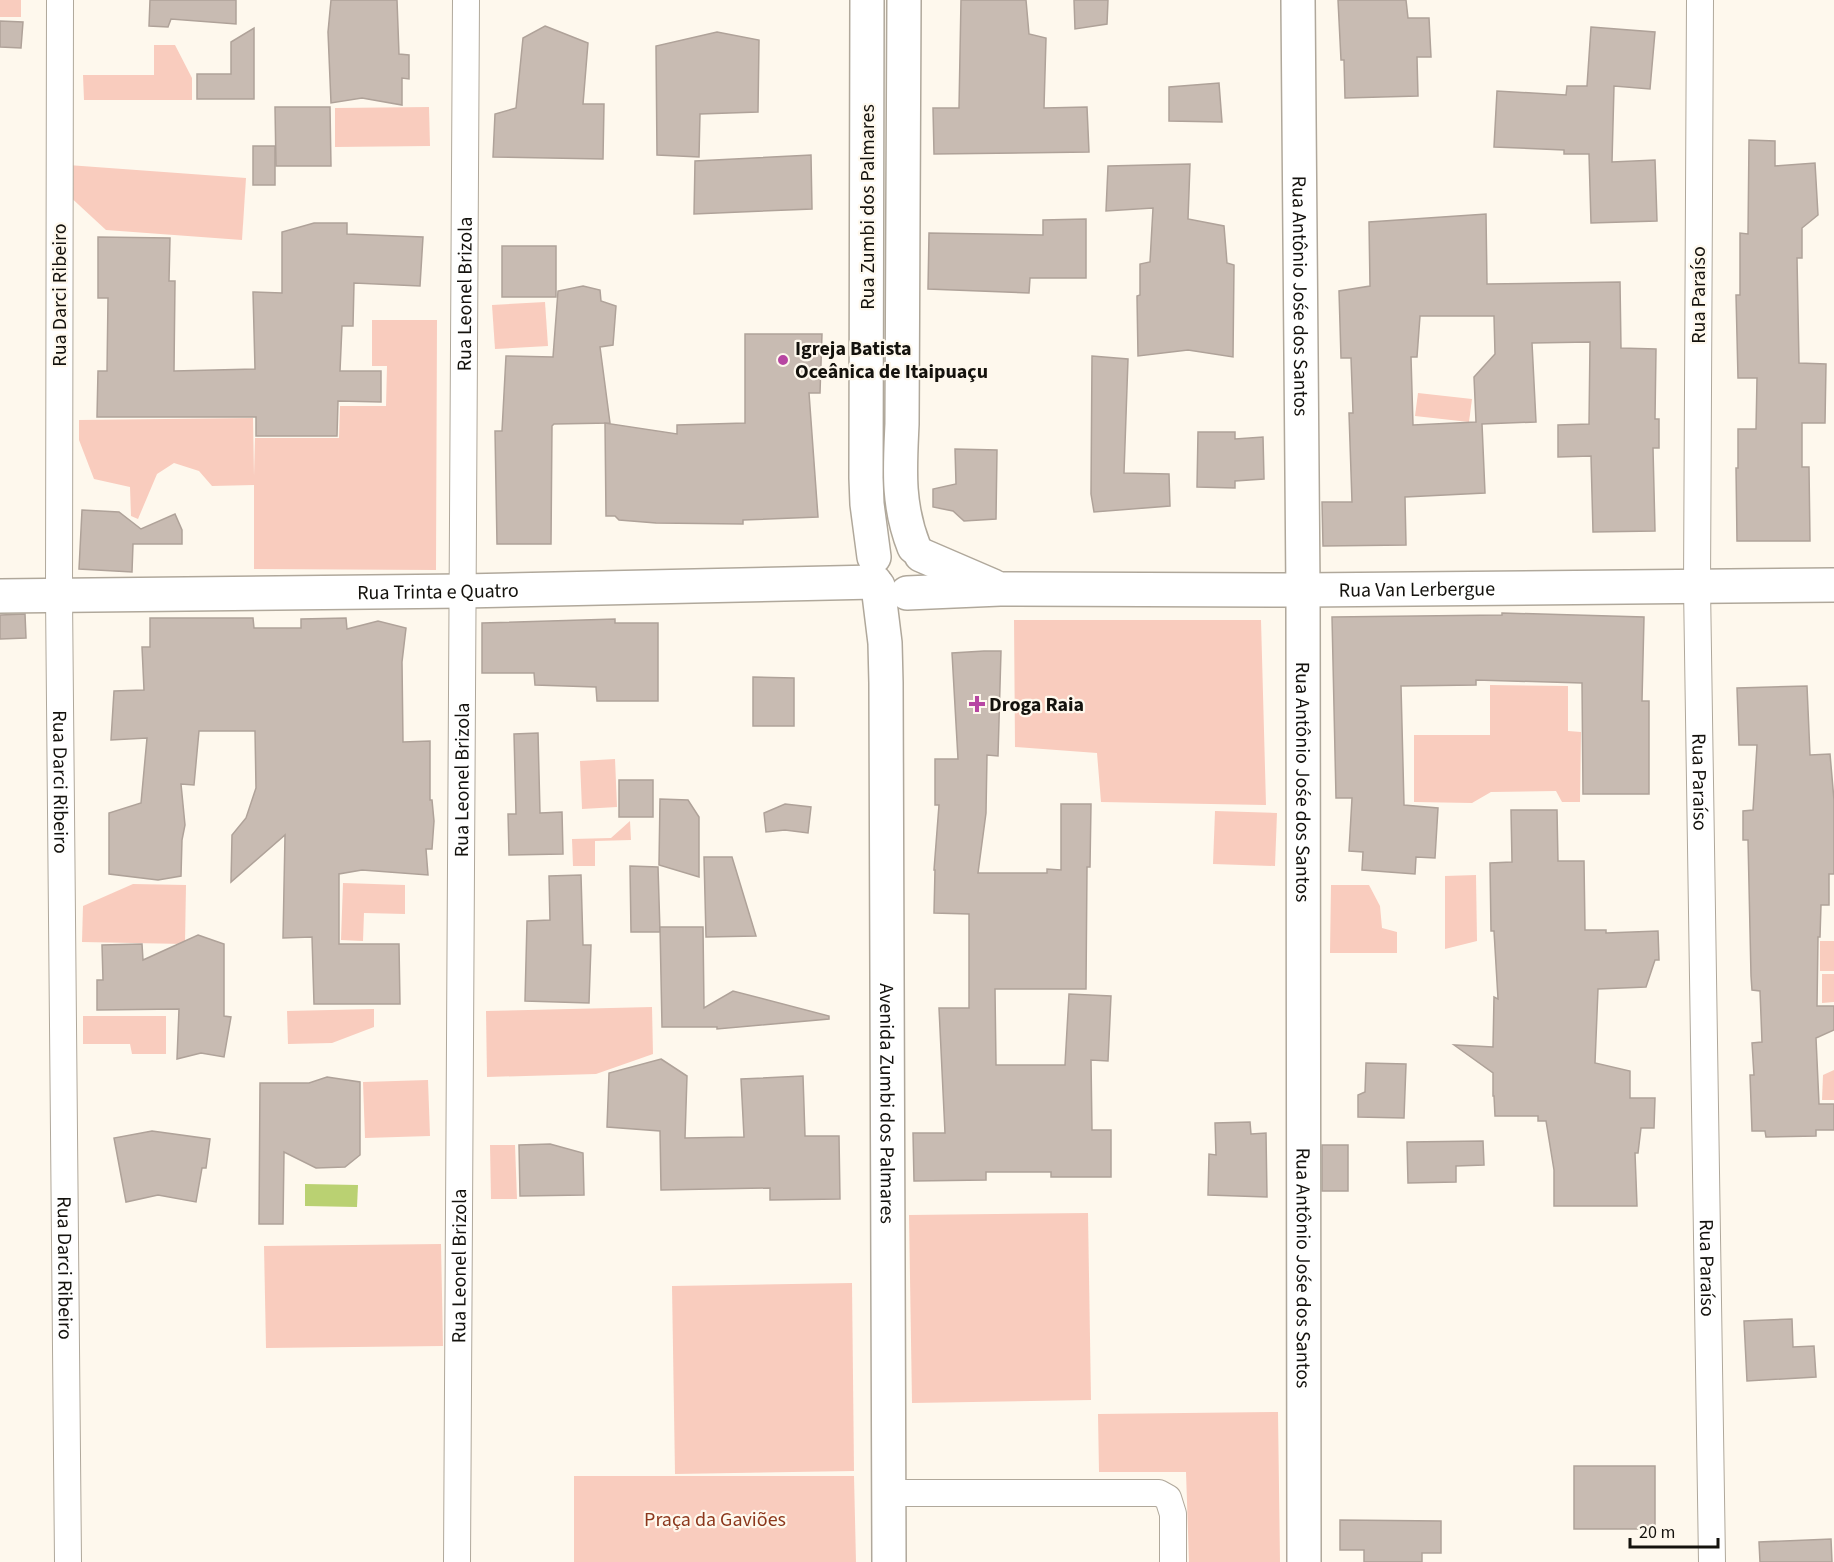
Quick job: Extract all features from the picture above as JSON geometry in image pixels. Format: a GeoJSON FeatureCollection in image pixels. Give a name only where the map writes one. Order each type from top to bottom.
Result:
{"type":"FeatureCollection","features":[{"type":"Feature","properties":{"kind":"street","name":"Rua Darci Ribeiro"},"geometry":{"type":"LineString","coordinates":[[60,0],[59,596],[68,1562]]}},
{"type":"Feature","properties":{"kind":"street","name":"Rua Leonel Brizola"},"geometry":{"type":"LineString","coordinates":[[457,1562],[465,0]]}},
{"type":"Feature","properties":{"kind":"street","name":"Rua Zumbi dos Palmares"},"geometry":{"type":"LineString","coordinates":[[867,0],[866,478],[867,504],[887,583]]}},
{"type":"Feature","properties":{"kind":"street","name":"Rua Zumbi dos Palmares"},"geometry":{"type":"LineString","coordinates":[[904,0],[902,412],[899,484],[906,526],[917,551]]}},
{"type":"Feature","properties":{"kind":"street","name":"Rua Antônio Jośe dos Santos"},"geometry":{"type":"LineString","coordinates":[[1298,0],[1303,590],[1304,1562]]}},
{"type":"Feature","properties":{"kind":"street","name":"Rua Paraíso"},"geometry":{"type":"LineString","coordinates":[[1700,0],[1697,587],[1712,1562]]}},
{"type":"Feature","properties":{"kind":"street"},"geometry":{"type":"LineString","coordinates":[[903,542],[917,551],[924,564],[921,582],[887,583],[881,548],[891,543],[903,542]]}},
{"type":"Feature","properties":{"kind":"street","name":"Rua Van Lerbergue"},"geometry":{"type":"LineString","coordinates":[[917,551],[1000,589]]}},
{"type":"Feature","properties":{"kind":"street","name":"Rua Trinta e Quatro"},"geometry":{"type":"LineString","coordinates":[[0,596],[887,583]]}},
{"type":"Feature","properties":{"kind":"street","name":"Rua Van Lerbergue"},"geometry":{"type":"LineString","coordinates":[[887,583],[1000,589],[1303,590],[1834,585]]}},
{"type":"Feature","properties":{"kind":"street","name":"Avenida Zumbi dos Palmares"},"geometry":{"type":"LineString","coordinates":[[887,583],[885,643],[889,1562]]}},
{"type":"Feature","properties":{"kind":"street"},"geometry":{"type":"LineString","coordinates":[[889,1493],[1159,1493],[1168,1498],[1173,1514],[1173,1562]]}},
{"type":"Feature","properties":{"kind":"green space"},"geometry":{"type":"Polygon","coordinates":[[[0,0],[21,0],[21,17],[0,17],[0,0]]]}},
{"type":"Feature","properties":{"kind":"green space"},"geometry":{"type":"Polygon","coordinates":[[[154,45],[175,45],[192,78],[192,100],[84,100],[83,75],[154,75],[154,45]]]}},
{"type":"Feature","properties":{"kind":"green space"},"geometry":{"type":"Polygon","coordinates":[[[429,107],[430,146],[335,147],[335,108],[429,107]]]}},
{"type":"Feature","properties":{"kind":"green space"},"geometry":{"type":"Polygon","coordinates":[[[68,165],[246,178],[242,240],[106,230],[66,193],[68,165]]]}},
{"type":"Feature","properties":{"kind":"green space"},"geometry":{"type":"Polygon","coordinates":[[[545,302],[548,346],[495,349],[492,305],[545,302]]]}},
{"type":"Feature","properties":{"kind":"green space"},"geometry":{"type":"Polygon","coordinates":[[[372,320],[437,320],[436,570],[254,569],[254,485],[212,486],[199,471],[174,463],[157,474],[138,519],[131,516],[130,487],[94,479],[79,440],[79,420],[253,418],[254,476],[255,438],[339,438],[340,406],[386,406],[387,366],[372,366],[372,320]]]}},
{"type":"Feature","properties":{"kind":"green space"},"geometry":{"type":"Polygon","coordinates":[[[1418,393],[1472,399],[1469,422],[1415,416],[1418,393]]]}},
{"type":"Feature","properties":{"kind":"green space"},"geometry":{"type":"Polygon","coordinates":[[[1014,620],[1261,620],[1266,805],[1101,802],[1097,753],[1015,747],[1014,620]]]}},
{"type":"Feature","properties":{"kind":"green space"},"geometry":{"type":"Polygon","coordinates":[[[1490,685],[1568,686],[1568,731],[1581,732],[1580,802],[1562,802],[1556,791],[1491,792],[1472,803],[1414,802],[1414,735],[1490,735],[1490,685]]]}},
{"type":"Feature","properties":{"kind":"green space"},"geometry":{"type":"Polygon","coordinates":[[[615,759],[617,807],[582,809],[580,761],[615,759]]]}},
{"type":"Feature","properties":{"kind":"green space"},"geometry":{"type":"Polygon","coordinates":[[[1215,811],[1277,813],[1275,866],[1213,864],[1215,811]]]}},
{"type":"Feature","properties":{"kind":"green space"},"geometry":{"type":"Polygon","coordinates":[[[630,821],[631,840],[595,841],[595,866],[573,866],[572,839],[611,838],[630,821]]]}},
{"type":"Feature","properties":{"kind":"green space"},"geometry":{"type":"Polygon","coordinates":[[[1476,875],[1477,941],[1445,949],[1445,876],[1476,875]]]}},
{"type":"Feature","properties":{"kind":"green space"},"geometry":{"type":"Polygon","coordinates":[[[343,883],[405,885],[405,914],[364,913],[363,941],[341,940],[343,883]]]}},
{"type":"Feature","properties":{"kind":"green space"},"geometry":{"type":"Polygon","coordinates":[[[133,884],[186,885],[185,944],[82,942],[83,906],[133,884]]]}},
{"type":"Feature","properties":{"kind":"green space"},"geometry":{"type":"Polygon","coordinates":[[[1331,885],[1369,885],[1380,906],[1382,928],[1397,932],[1397,953],[1330,953],[1331,885]]]}},
{"type":"Feature","properties":{"kind":"green space"},"geometry":{"type":"Polygon","coordinates":[[[1820,941],[1834,941],[1834,971],[1820,971],[1820,941]]]}},
{"type":"Feature","properties":{"kind":"green space"},"geometry":{"type":"Polygon","coordinates":[[[1822,974],[1834,974],[1834,1002],[1822,1003],[1822,974]]]}},
{"type":"Feature","properties":{"kind":"green space"},"geometry":{"type":"Polygon","coordinates":[[[652,1007],[653,1054],[596,1074],[487,1077],[486,1011],[652,1007]]]}},
{"type":"Feature","properties":{"kind":"green space"},"geometry":{"type":"Polygon","coordinates":[[[374,1009],[374,1027],[332,1043],[288,1044],[287,1011],[374,1009]]]}},
{"type":"Feature","properties":{"kind":"green space"},"geometry":{"type":"Polygon","coordinates":[[[83,1016],[166,1016],[166,1054],[132,1054],[130,1044],[83,1044],[83,1016]]]}},
{"type":"Feature","properties":{"kind":"green space"},"geometry":{"type":"Polygon","coordinates":[[[1834,1070],[1834,1100],[1822,1100],[1823,1075],[1834,1070]]]}},
{"type":"Feature","properties":{"kind":"green space"},"geometry":{"type":"Polygon","coordinates":[[[428,1080],[430,1136],[365,1138],[363,1082],[428,1080]]]}},
{"type":"Feature","properties":{"kind":"green space"},"geometry":{"type":"Polygon","coordinates":[[[490,1145],[515,1145],[517,1199],[491,1199],[490,1145]]]}},
{"type":"Feature","properties":{"kind":"green space"},"geometry":{"type":"Polygon","coordinates":[[[1088,1213],[1091,1400],[912,1403],[909,1215],[1088,1213]]]}},
{"type":"Feature","properties":{"kind":"green space"},"geometry":{"type":"Polygon","coordinates":[[[441,1244],[443,1346],[266,1348],[264,1246],[441,1244]]]}},
{"type":"Feature","properties":{"kind":"green space"},"geometry":{"type":"Polygon","coordinates":[[[852,1283],[854,1471],[675,1474],[672,1286],[852,1283]]]}},
{"type":"Feature","properties":{"kind":"green space"},"geometry":{"type":"Polygon","coordinates":[[[1278,1412],[1280,1562],[1189,1562],[1186,1472],[1099,1472],[1098,1414],[1278,1412]]]}},
{"type":"Feature","properties":{"kind":"green space","name":"Praça da Gaviões"},"geometry":{"type":"Polygon","coordinates":[[[574,1476],[854,1476],[856,1562],[574,1562],[574,1476]]]}},
{"type":"Feature","properties":{"kind":"shaded area"},"geometry":{"type":"Polygon","coordinates":[[[305,1184],[358,1185],[357,1207],[305,1206],[305,1184]]]}},
{"type":"Feature","properties":{"kind":"building"},"geometry":{"type":"Polygon","coordinates":[[[150,0],[236,0],[236,24],[171,19],[168,27],[149,26],[150,0]]]}},
{"type":"Feature","properties":{"kind":"building"},"geometry":{"type":"Polygon","coordinates":[[[331,0],[397,0],[399,54],[409,55],[409,79],[402,78],[402,105],[362,98],[331,103],[328,32],[331,0]]]}},
{"type":"Feature","properties":{"kind":"building"},"geometry":{"type":"Polygon","coordinates":[[[961,0],[1026,0],[1029,34],[1046,38],[1044,108],[1087,107],[1089,152],[934,154],[933,108],[959,108],[961,0]]]}},
{"type":"Feature","properties":{"kind":"building"},"geometry":{"type":"Polygon","coordinates":[[[1074,0],[1108,0],[1107,24],[1075,29],[1074,0]]]}},
{"type":"Feature","properties":{"kind":"building"},"geometry":{"type":"Polygon","coordinates":[[[1338,0],[1406,0],[1408,18],[1429,18],[1431,57],[1417,57],[1418,96],[1345,98],[1338,0]]]}},
{"type":"Feature","properties":{"kind":"building"},"geometry":{"type":"Polygon","coordinates":[[[0,21],[23,22],[21,48],[0,47],[0,21]]]}},
{"type":"Feature","properties":{"kind":"building"},"geometry":{"type":"Polygon","coordinates":[[[545,26],[588,43],[583,104],[604,104],[603,159],[493,157],[495,114],[516,108],[523,38],[545,26]]]}},
{"type":"Feature","properties":{"kind":"building"},"geometry":{"type":"Polygon","coordinates":[[[1591,27],[1655,32],[1650,89],[1614,86],[1612,162],[1655,160],[1657,221],[1591,223],[1589,154],[1564,154],[1564,150],[1494,147],[1497,91],[1566,95],[1567,86],[1587,86],[1591,27]]]}},
{"type":"Feature","properties":{"kind":"building"},"geometry":{"type":"Polygon","coordinates":[[[254,28],[254,99],[197,99],[197,74],[231,74],[231,42],[254,28]]]}},
{"type":"Feature","properties":{"kind":"building"},"geometry":{"type":"Polygon","coordinates":[[[717,32],[759,40],[758,112],[700,114],[699,157],[657,155],[656,46],[717,32]]]}},
{"type":"Feature","properties":{"kind":"building"},"geometry":{"type":"Polygon","coordinates":[[[1219,83],[1222,122],[1169,121],[1169,87],[1219,83]]]}},
{"type":"Feature","properties":{"kind":"building"},"geometry":{"type":"Polygon","coordinates":[[[275,107],[330,107],[331,166],[276,166],[275,107]]]}},
{"type":"Feature","properties":{"kind":"building"},"geometry":{"type":"Polygon","coordinates":[[[1749,140],[1775,141],[1775,166],[1815,163],[1818,215],[1802,228],[1802,258],[1797,258],[1799,363],[1826,364],[1825,423],[1802,423],[1802,467],[1809,467],[1810,541],[1737,541],[1738,429],[1756,429],[1757,378],[1738,378],[1736,295],[1740,295],[1740,233],[1748,234],[1749,140]]]}},
{"type":"Feature","properties":{"kind":"building"},"geometry":{"type":"Polygon","coordinates":[[[253,146],[275,146],[275,185],[253,185],[253,146]]]}},
{"type":"Feature","properties":{"kind":"building"},"geometry":{"type":"Polygon","coordinates":[[[811,155],[812,209],[694,214],[695,161],[811,155]]]}},
{"type":"Feature","properties":{"kind":"building"},"geometry":{"type":"Polygon","coordinates":[[[1190,164],[1188,219],[1224,226],[1227,263],[1234,265],[1233,357],[1188,350],[1138,356],[1137,296],[1140,295],[1140,264],[1150,262],[1153,208],[1106,211],[1108,166],[1190,164]]]}},
{"type":"Feature","properties":{"kind":"building"},"geometry":{"type":"Polygon","coordinates":[[[1486,214],[1487,284],[1620,282],[1621,348],[1656,349],[1655,419],[1659,419],[1659,448],[1653,448],[1655,531],[1593,532],[1591,456],[1558,457],[1558,425],[1589,424],[1590,342],[1532,343],[1536,422],[1482,424],[1485,493],[1405,497],[1406,545],[1323,546],[1322,502],[1352,502],[1349,413],[1353,413],[1351,358],[1341,358],[1339,291],[1370,286],[1369,222],[1486,214]],[[1420,316],[1417,357],[1411,357],[1413,425],[1476,422],[1474,377],[1495,354],[1494,316],[1420,316]]]}},
{"type":"Feature","properties":{"kind":"building"},"geometry":{"type":"Polygon","coordinates":[[[1086,219],[1086,278],[1030,278],[1029,293],[928,289],[929,233],[1043,235],[1043,220],[1086,219]]]}},
{"type":"Feature","properties":{"kind":"building"},"geometry":{"type":"Polygon","coordinates":[[[314,223],[347,223],[347,234],[423,237],[420,286],[354,283],[353,326],[342,326],[340,371],[381,371],[381,402],[338,401],[337,436],[256,436],[256,417],[97,417],[98,371],[107,371],[108,298],[98,298],[98,237],[170,238],[169,281],[175,281],[174,371],[255,369],[253,292],[282,293],[282,232],[314,223]]]}},
{"type":"Feature","properties":{"kind":"building"},"geometry":{"type":"Polygon","coordinates":[[[502,246],[556,246],[556,297],[502,297],[502,246]]]}},
{"type":"Feature","properties":{"kind":"building"},"geometry":{"type":"Polygon","coordinates":[[[583,286],[600,290],[601,301],[616,306],[613,345],[600,347],[610,423],[554,424],[552,426],[551,544],[497,544],[495,431],[502,431],[506,356],[553,357],[558,291],[583,286]]]}},
{"type":"Feature","properties":{"kind":"building"},"geometry":{"type":"Polygon","coordinates":[[[745,334],[822,334],[820,393],[809,393],[818,517],[743,520],[743,524],[656,523],[619,520],[615,516],[606,516],[605,423],[677,434],[677,425],[745,423],[745,334]]]}},
{"type":"Feature","properties":{"kind":"building"},"geometry":{"type":"Polygon","coordinates":[[[1092,356],[1128,359],[1124,473],[1169,474],[1170,506],[1094,512],[1091,494],[1092,356]]]}},
{"type":"Feature","properties":{"kind":"building"},"geometry":{"type":"Polygon","coordinates":[[[1198,432],[1235,432],[1235,439],[1263,437],[1264,479],[1235,481],[1235,488],[1197,487],[1198,432]]]}},
{"type":"Feature","properties":{"kind":"building"},"geometry":{"type":"Polygon","coordinates":[[[955,449],[997,450],[996,519],[964,521],[953,511],[933,507],[933,489],[956,484],[955,449]]]}},
{"type":"Feature","properties":{"kind":"building"},"geometry":{"type":"Polygon","coordinates":[[[82,510],[119,512],[141,529],[175,514],[182,530],[182,544],[133,544],[132,572],[79,569],[82,510]]]}},
{"type":"Feature","properties":{"kind":"building"},"geometry":{"type":"Polygon","coordinates":[[[1502,613],[1644,617],[1642,701],[1649,701],[1649,794],[1583,794],[1582,683],[1476,680],[1476,685],[1401,686],[1404,805],[1438,808],[1435,858],[1416,857],[1415,874],[1362,870],[1363,852],[1349,851],[1352,798],[1336,798],[1332,617],[1502,615],[1502,613]]]}},
{"type":"Feature","properties":{"kind":"building"},"geometry":{"type":"Polygon","coordinates":[[[25,614],[26,638],[0,639],[0,615],[25,614]]]}},
{"type":"Feature","properties":{"kind":"building"},"geometry":{"type":"Polygon","coordinates":[[[150,618],[253,618],[254,628],[301,628],[301,619],[346,618],[347,629],[378,621],[406,628],[402,662],[403,742],[430,741],[430,800],[432,800],[434,821],[432,849],[426,849],[428,875],[362,870],[339,874],[339,944],[399,944],[400,1004],[314,1004],[312,937],[283,938],[285,835],[231,882],[232,835],[246,818],[256,788],[255,731],[199,731],[194,785],[181,784],[185,825],[182,840],[181,876],[158,880],[109,874],[109,813],[141,803],[147,738],[111,740],[114,691],[144,690],[142,647],[150,647],[150,618]]]}},
{"type":"Feature","properties":{"kind":"building"},"geometry":{"type":"Polygon","coordinates":[[[615,619],[615,623],[658,623],[658,701],[597,701],[596,687],[535,685],[534,673],[482,673],[482,623],[615,619]]]}},
{"type":"Feature","properties":{"kind":"building"},"geometry":{"type":"Polygon","coordinates":[[[1001,651],[998,756],[987,755],[986,813],[978,873],[1047,873],[1047,869],[1061,870],[1061,804],[1091,804],[1090,867],[1087,867],[1086,989],[995,989],[996,1065],[1065,1065],[1069,994],[1111,996],[1108,1061],[1091,1060],[1092,1130],[1111,1130],[1111,1177],[1051,1177],[1051,1172],[986,1172],[986,1180],[914,1181],[913,1133],[945,1133],[939,1008],[969,1008],[969,914],[934,913],[934,870],[939,805],[935,805],[935,759],[958,759],[952,653],[1001,651]]]}},
{"type":"Feature","properties":{"kind":"building"},"geometry":{"type":"Polygon","coordinates":[[[753,677],[794,678],[794,726],[753,726],[753,677]]]}},
{"type":"Feature","properties":{"kind":"building"},"geometry":{"type":"Polygon","coordinates":[[[1807,686],[1810,755],[1830,754],[1834,800],[1834,874],[1829,874],[1829,905],[1821,905],[1817,1006],[1834,1006],[1834,1030],[1816,1038],[1819,1104],[1834,1104],[1834,1130],[1816,1130],[1816,1136],[1766,1137],[1765,1131],[1752,1131],[1750,1075],[1754,1075],[1752,1043],[1762,1042],[1760,991],[1752,990],[1748,840],[1743,840],[1743,811],[1753,810],[1757,745],[1739,745],[1737,688],[1807,686]]]}},
{"type":"Feature","properties":{"kind":"building"},"geometry":{"type":"Polygon","coordinates":[[[538,733],[540,813],[562,812],[563,854],[509,855],[508,814],[516,814],[514,734],[538,733]]]}},
{"type":"Feature","properties":{"kind":"building"},"geometry":{"type":"Polygon","coordinates":[[[619,780],[653,780],[653,817],[619,817],[619,780]]]}},
{"type":"Feature","properties":{"kind":"building"},"geometry":{"type":"Polygon","coordinates":[[[660,799],[688,800],[699,817],[699,877],[659,865],[660,799]]]}},
{"type":"Feature","properties":{"kind":"building"},"geometry":{"type":"Polygon","coordinates":[[[785,804],[811,807],[808,833],[785,830],[766,832],[764,813],[785,804]]]}},
{"type":"Feature","properties":{"kind":"building"},"geometry":{"type":"Polygon","coordinates":[[[1511,810],[1557,810],[1558,861],[1584,861],[1585,930],[1606,930],[1606,933],[1658,931],[1659,960],[1655,960],[1646,987],[1598,989],[1595,1063],[1630,1071],[1630,1098],[1655,1098],[1654,1128],[1641,1128],[1638,1153],[1635,1153],[1637,1206],[1554,1206],[1554,1170],[1546,1121],[1538,1121],[1538,1116],[1495,1116],[1493,1073],[1454,1045],[1493,1047],[1494,997],[1498,999],[1494,931],[1491,931],[1490,863],[1512,862],[1511,810]]]}},
{"type":"Feature","properties":{"kind":"building"},"geometry":{"type":"Polygon","coordinates":[[[704,857],[732,857],[756,936],[706,937],[704,857]]]}},
{"type":"Feature","properties":{"kind":"building"},"geometry":{"type":"Polygon","coordinates":[[[630,866],[658,867],[660,932],[631,932],[630,866]]]}},
{"type":"Feature","properties":{"kind":"building"},"geometry":{"type":"Polygon","coordinates":[[[581,875],[583,945],[591,945],[589,1003],[525,1001],[527,921],[550,920],[549,876],[581,875]]]}},
{"type":"Feature","properties":{"kind":"building"},"geometry":{"type":"Polygon","coordinates":[[[660,927],[703,927],[704,1008],[733,991],[829,1016],[829,1019],[717,1029],[717,1027],[662,1027],[660,927]]]}},
{"type":"Feature","properties":{"kind":"building"},"geometry":{"type":"Polygon","coordinates":[[[198,935],[224,944],[224,1016],[231,1017],[224,1057],[201,1053],[177,1059],[179,1009],[97,1010],[97,980],[103,980],[102,945],[142,944],[143,960],[198,935]]]}},
{"type":"Feature","properties":{"kind":"building"},"geometry":{"type":"Polygon","coordinates":[[[661,1059],[687,1076],[685,1138],[744,1137],[741,1079],[803,1076],[805,1136],[839,1136],[840,1199],[770,1200],[770,1188],[661,1190],[660,1131],[607,1127],[609,1073],[661,1059]]]}},
{"type":"Feature","properties":{"kind":"building"},"geometry":{"type":"Polygon","coordinates":[[[1366,1063],[1406,1064],[1404,1118],[1358,1117],[1358,1095],[1365,1092],[1366,1063]]]}},
{"type":"Feature","properties":{"kind":"building"},"geometry":{"type":"Polygon","coordinates":[[[327,1077],[360,1082],[360,1155],[345,1167],[316,1168],[284,1152],[283,1224],[259,1224],[260,1083],[309,1083],[327,1077]]]}},
{"type":"Feature","properties":{"kind":"building"},"geometry":{"type":"Polygon","coordinates":[[[1250,1122],[1251,1134],[1266,1133],[1267,1197],[1208,1195],[1209,1154],[1216,1155],[1215,1123],[1250,1122]]]}},
{"type":"Feature","properties":{"kind":"building"},"geometry":{"type":"Polygon","coordinates":[[[152,1131],[210,1139],[206,1168],[202,1168],[196,1202],[158,1195],[126,1202],[114,1138],[152,1131]]]}},
{"type":"Feature","properties":{"kind":"building"},"geometry":{"type":"Polygon","coordinates":[[[1483,1141],[1484,1165],[1456,1166],[1456,1182],[1408,1183],[1407,1142],[1483,1141]]]}},
{"type":"Feature","properties":{"kind":"building"},"geometry":{"type":"Polygon","coordinates":[[[550,1144],[583,1153],[584,1195],[520,1196],[519,1145],[550,1144]]]}},
{"type":"Feature","properties":{"kind":"building"},"geometry":{"type":"Polygon","coordinates":[[[1322,1145],[1348,1145],[1348,1191],[1322,1191],[1322,1145]]]}},
{"type":"Feature","properties":{"kind":"building"},"geometry":{"type":"Polygon","coordinates":[[[1792,1319],[1793,1347],[1814,1346],[1816,1377],[1747,1381],[1744,1321],[1792,1319]]]}},
{"type":"Feature","properties":{"kind":"building"},"geometry":{"type":"Polygon","coordinates":[[[1574,1466],[1655,1466],[1655,1529],[1574,1529],[1574,1466]]]}},
{"type":"Feature","properties":{"kind":"building"},"geometry":{"type":"Polygon","coordinates":[[[1340,1520],[1441,1521],[1441,1553],[1422,1553],[1422,1562],[1364,1562],[1364,1550],[1340,1550],[1340,1520]]]}},
{"type":"Feature","properties":{"kind":"building"},"geometry":{"type":"Polygon","coordinates":[[[1831,1539],[1832,1562],[1760,1562],[1759,1542],[1831,1539]]]}},
{"type":"Feature","properties":{"kind":"place","name":"Igreja Batista Oceânica de Itaipuaçu"},"geometry":{"type":"Point","coordinates":[783,360]}},
{"type":"Feature","properties":{"kind":"place","name":"Droga Raia"},"geometry":{"type":"Point","coordinates":[977,704]}}]}
